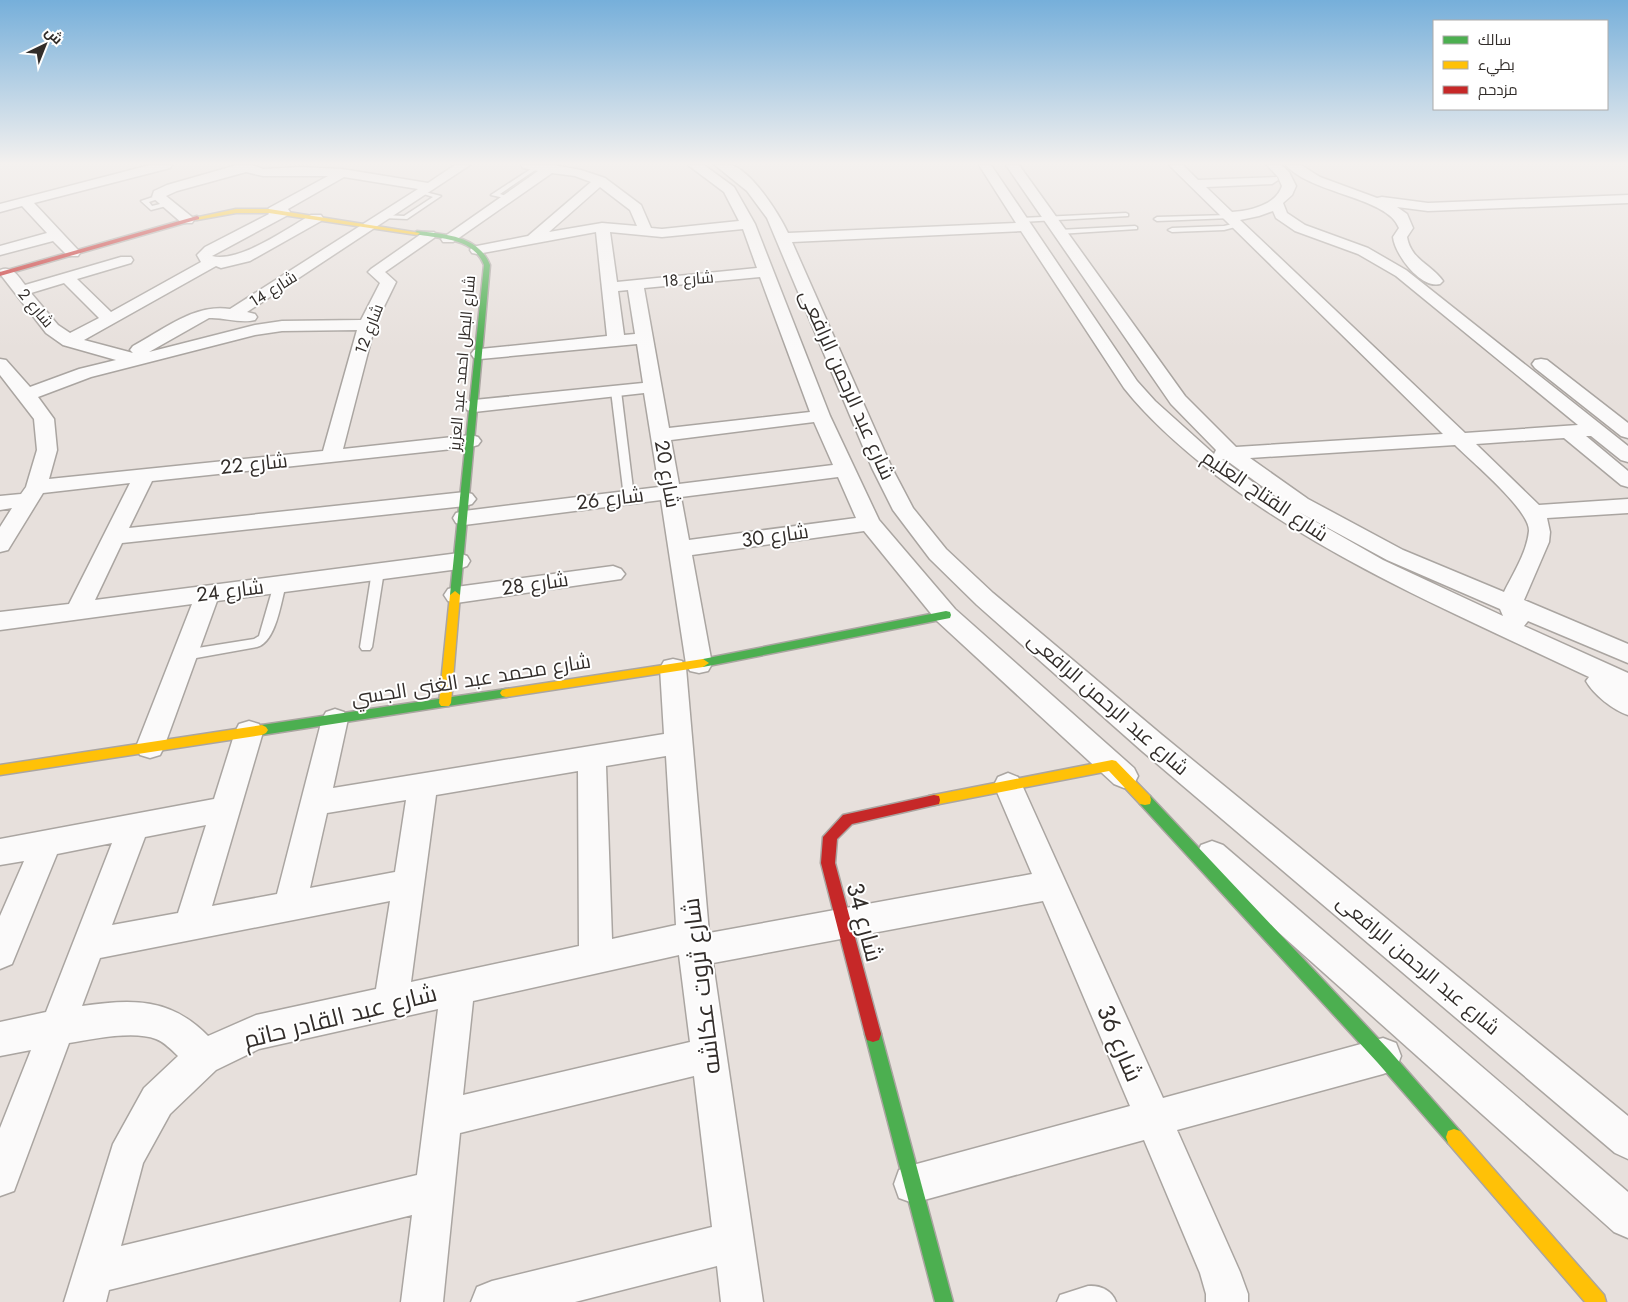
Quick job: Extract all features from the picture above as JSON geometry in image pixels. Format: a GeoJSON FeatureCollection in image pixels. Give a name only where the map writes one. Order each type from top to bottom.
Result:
{"type":"FeatureCollection","features":[{"type":"Feature","properties":{"kind":"street"},"geometry":{"type":"LineString","coordinates":[[47,226],[73,253]]}},
{"type":"Feature","properties":{"kind":"street","name":"شارع البطل احمد عبد العزيز"},"geometry":{"type":"LineString","coordinates":[[3,273],[168,226]]}},
{"type":"Feature","properties":{"kind":"street"},"geometry":{"type":"LineString","coordinates":[[254,226],[204,255],[205,259],[222,263],[244,258],[302,226]]}},
{"type":"Feature","properties":{"kind":"street","name":"شارع البطل احمد عبد العزيز"},"geometry":{"type":"LineString","coordinates":[[371,226],[465,243],[478,250],[487,260],[488,272],[445,703]]}},
{"type":"Feature","properties":{"kind":"street","name":"شارع 14"},"geometry":{"type":"LineString","coordinates":[[233,314],[371,226]]}},
{"type":"Feature","properties":{"kind":"street"},"geometry":{"type":"LineString","coordinates":[[448,239],[467,226]]}},
{"type":"Feature","properties":{"kind":"street"},"geometry":{"type":"LineString","coordinates":[[533,239],[548,226]]}},
{"type":"Feature","properties":{"kind":"street"},"geometry":{"type":"LineString","coordinates":[[478,250],[602,226],[662,233],[731,226]]}},
{"type":"Feature","properties":{"kind":"street"},"geometry":{"type":"LineString","coordinates":[[602,226],[616,340]]}},
{"type":"Feature","properties":{"kind":"street"},"geometry":{"type":"LineString","coordinates":[[643,226],[646,232]]}},
{"type":"Feature","properties":{"kind":"street","name":"شارع عبد الرحمن الرافعى"},"geometry":{"type":"LineString","coordinates":[[749,226],[821,416],[869,523],[946,615],[1112,765],[1628,1218]]}},
{"type":"Feature","properties":{"kind":"street","name":"شارع عبد الرحمن الرافعى"},"geometry":{"type":"LineString","coordinates":[[777,226],[875,452],[904,510],[938,554],[985,599],[1160,750],[1628,1140]]}},
{"type":"Feature","properties":{"kind":"street"},"geometry":{"type":"LineString","coordinates":[[782,238],[993,226]]}},
{"type":"Feature","properties":{"kind":"street","name":"شارع الفتاح العليم"},"geometry":{"type":"LineString","coordinates":[[1024,226],[1111,357],[1146,404],[1200,454],[1256,496],[1325,538],[1407,581],[1628,684]]}},
{"type":"Feature","properties":{"kind":"street","name":"شارع الفتاح العليم"},"geometry":{"type":"LineString","coordinates":[[1055,226],[1178,400],[1230,453],[1300,504],[1378,546],[1628,654]]}},
{"type":"Feature","properties":{"kind":"street"},"geometry":{"type":"LineString","coordinates":[[1238,226],[1516,492],[1533,512],[1539,526],[1538,541],[1510,604],[1522,634]]}},
{"type":"Feature","properties":{"kind":"street"},"geometry":{"type":"LineString","coordinates":[[1280,226],[1300,228],[1332,239],[1377,258],[1400,273],[1628,456]]}},
{"type":"Feature","properties":{"kind":"street"},"geometry":{"type":"LineString","coordinates":[[1394,237],[1398,226]]}},
{"type":"Feature","properties":{"kind":"street"},"geometry":{"type":"LineString","coordinates":[[1332,239],[1352,242],[1394,237],[1413,226]]}},
{"type":"Feature","properties":{"kind":"street"},"geometry":{"type":"LineString","coordinates":[[3,247],[57,236]]}},
{"type":"Feature","properties":{"kind":"street","name":"شارع 12"},"geometry":{"type":"LineString","coordinates":[[331,456],[367,325],[388,282],[377,275],[378,270],[429,236]]}},
{"type":"Feature","properties":{"kind":"street"},"geometry":{"type":"LineString","coordinates":[[1394,237],[1417,267],[1456,298]]}},
{"type":"Feature","properties":{"kind":"street"},"geometry":{"type":"LineString","coordinates":[[21,291],[126,260]]}},
{"type":"Feature","properties":{"kind":"street"},"geometry":{"type":"LineString","coordinates":[[69,340],[212,262]]}},
{"type":"Feature","properties":{"kind":"street","name":"شارع 18"},"geometry":{"type":"LineString","coordinates":[[609,287],[766,272]]}},
{"type":"Feature","properties":{"kind":"street","name":"شارع 2"},"geometry":{"type":"LineString","coordinates":[[3,273],[21,291],[52,329],[83,347],[121,361]]}},
{"type":"Feature","properties":{"kind":"street"},"geometry":{"type":"LineString","coordinates":[[66,278],[109,318]]}},
{"type":"Feature","properties":{"kind":"street","name":"شارع 20"},"geometry":{"type":"LineString","coordinates":[[635,284],[680,549],[686,666]]}},
{"type":"Feature","properties":{"kind":"street"},"geometry":{"type":"LineString","coordinates":[[121,361],[204,313],[213,311],[265,320],[282,326]]}},
{"type":"Feature","properties":{"kind":"street"},"geometry":{"type":"LineString","coordinates":[[27,395],[63,380],[121,361],[237,334],[282,326],[367,325]]}},
{"type":"Feature","properties":{"kind":"street"},"geometry":{"type":"LineString","coordinates":[[480,354],[644,338]]}},
{"type":"Feature","properties":{"kind":"street"},"geometry":{"type":"LineString","coordinates":[[1526,352],[1628,432]]}},
{"type":"Feature","properties":{"kind":"street"},"geometry":{"type":"LineString","coordinates":[[0,364],[6,381],[27,395],[44,419],[47,450],[33,493],[0,545]]}},
{"type":"Feature","properties":{"kind":"street"},"geometry":{"type":"LineString","coordinates":[[474,406],[652,387]]}},
{"type":"Feature","properties":{"kind":"street"},"geometry":{"type":"LineString","coordinates":[[660,435],[821,416]]}},
{"type":"Feature","properties":{"kind":"street"},"geometry":{"type":"LineString","coordinates":[[1200,454],[1596,430]]}},
{"type":"Feature","properties":{"kind":"street"},"geometry":{"type":"LineString","coordinates":[[1569,432],[1628,481]]}},
{"type":"Feature","properties":{"kind":"street","name":"شارع 22"},"geometry":{"type":"LineString","coordinates":[[0,503],[33,493],[144,476],[471,441]]}},
{"type":"Feature","properties":{"kind":"street","name":"شارع 26"},"geometry":{"type":"LineString","coordinates":[[114,537],[464,508],[629,497],[842,464],[875,452]]}},
{"type":"Feature","properties":{"kind":"street"},"geometry":{"type":"LineString","coordinates":[[78,610],[144,476]]}},
{"type":"Feature","properties":{"kind":"street"},"geometry":{"type":"LineString","coordinates":[[1533,512],[1628,506]]}},
{"type":"Feature","properties":{"kind":"street","name":"شارع 30"},"geometry":{"type":"LineString","coordinates":[[680,549],[869,523]]}},
{"type":"Feature","properties":{"kind":"street","name":"شارع 24"},"geometry":{"type":"LineString","coordinates":[[0,621],[460,561]]}},
{"type":"Feature","properties":{"kind":"street","name":"شارع 28"},"geometry":{"type":"LineString","coordinates":[[456,595],[614,574]]}},
{"type":"Feature","properties":{"kind":"street"},"geometry":{"type":"LineString","coordinates":[[150,747],[208,593]]}},
{"type":"Feature","properties":{"kind":"street","name":"شارع محمد عبد الغنى الجسي"},"geometry":{"type":"LineString","coordinates":[[0,770],[686,666],[946,615]]}},
{"type":"Feature","properties":{"kind":"street"},"geometry":{"type":"LineString","coordinates":[[1552,648],[1618,694],[1628,705]]}},
{"type":"Feature","properties":{"kind":"street","name":"شارع ثروت عكاشه"},"geometry":{"type":"LineString","coordinates":[[686,666],[679,743],[694,944],[742,1302]]}},
{"type":"Feature","properties":{"kind":"street"},"geometry":{"type":"LineString","coordinates":[[290,906],[335,719]]}},
{"type":"Feature","properties":{"kind":"street"},"geometry":{"type":"LineString","coordinates":[[190,925],[249,732]]}},
{"type":"Feature","properties":{"kind":"street"},"geometry":{"type":"LineString","coordinates":[[314,803],[679,743]]}},
{"type":"Feature","properties":{"kind":"street"},"geometry":{"type":"LineString","coordinates":[[592,757],[596,957]]}},
{"type":"Feature","properties":{"kind":"street","name":"شارع عبد الرحمن الرافعى"},"geometry":{"type":"LineString","coordinates":[[1112,765],[1383,1056],[1598,1302]]}},
{"type":"Feature","properties":{"kind":"street","name":"شارع 34"},"geometry":{"type":"LineString","coordinates":[[944,1302],[828,862],[830,837],[848,819],[1112,765]]}},
{"type":"Feature","properties":{"kind":"street"},"geometry":{"type":"LineString","coordinates":[[391,1002],[423,785]]}},
{"type":"Feature","properties":{"kind":"street","name":"شارع 36"},"geometry":{"type":"LineString","coordinates":[[1008,785],[1220,1272],[1228,1294],[1227,1302]]}},
{"type":"Feature","properties":{"kind":"street"},"geometry":{"type":"LineString","coordinates":[[0,852],[226,808]]}},
{"type":"Feature","properties":{"kind":"street"},"geometry":{"type":"LineString","coordinates":[[0,1177],[134,826]]}},
{"type":"Feature","properties":{"kind":"street"},"geometry":{"type":"LineString","coordinates":[[0,953],[47,843]]}},
{"type":"Feature","properties":{"kind":"street"},"geometry":{"type":"LineString","coordinates":[[88,945],[409,883]]}},
{"type":"Feature","properties":{"kind":"street","name":"شارع عبد القادر حاتم"},"geometry":{"type":"LineString","coordinates":[[89,1288],[126,1157],[157,1101],[204,1057],[256,1032],[596,957],[844,924],[1051,885]]}},
{"type":"Feature","properties":{"kind":"street"},"geometry":{"type":"LineString","coordinates":[[422,1302],[457,988]]}},
{"type":"Feature","properties":{"kind":"street"},"geometry":{"type":"LineString","coordinates":[[0,1039],[124,1018],[157,1022],[184,1035],[204,1057]]}},
{"type":"Feature","properties":{"kind":"street"},"geometry":{"type":"LineString","coordinates":[[443,1118],[709,1055]]}},
{"type":"Feature","properties":{"kind":"street"},"geometry":{"type":"LineString","coordinates":[[913,1184],[1383,1056]]}},
{"type":"Feature","properties":{"kind":"street"},"geometry":{"type":"LineString","coordinates":[[89,1288],[435,1190]]}},
{"type":"Feature","properties":{"kind":"street"},"geometry":{"type":"LineString","coordinates":[[492,1302],[734,1242]]}},
{"type":"Feature","properties":{"kind":"lane"},"geometry":{"type":"LineString","coordinates":[[1075,226],[1135,228]]}},
{"type":"Feature","properties":{"kind":"lane"},"geometry":{"type":"LineString","coordinates":[[1172,230],[1224,228],[1227,226]]}},
{"type":"Feature","properties":{"kind":"lane"},"geometry":{"type":"LineString","coordinates":[[616,391],[629,497]]}},
{"type":"Feature","properties":{"kind":"lane"},"geometry":{"type":"LineString","coordinates":[[366,647],[378,571]]}},
{"type":"Feature","properties":{"kind":"lane"},"geometry":{"type":"LineString","coordinates":[[185,654],[257,643],[266,634],[280,584]]}},
{"type":"Feature","properties":{"kind":"lane"},"geometry":{"type":"LineString","coordinates":[[1067,1302],[1089,1295],[1097,1295],[1106,1302]]}},
{"type":"Feature","properties":{"kind":"traffic: fast"},"geometry":{"type":"LineString","coordinates":[[417,233],[447,237],[468,244],[477,249],[487,265],[455,595]]}},
{"type":"Feature","properties":{"kind":"traffic: fast"},"geometry":{"type":"LineString","coordinates":[[703,663],[946,615]]}},
{"type":"Feature","properties":{"kind":"traffic: fast"},"geometry":{"type":"LineString","coordinates":[[262,730],[506,693]]}},
{"type":"Feature","properties":{"kind":"traffic: fast"},"geometry":{"type":"LineString","coordinates":[[1145,800],[1383,1056],[1454,1137]]}},
{"type":"Feature","properties":{"kind":"traffic: fast"},"geometry":{"type":"LineString","coordinates":[[873,1034],[944,1302]]}},
{"type":"Feature","properties":{"kind":"traffic: slow"},"geometry":{"type":"LineString","coordinates":[[368,226],[417,233]]}},
{"type":"Feature","properties":{"kind":"traffic: slow"},"geometry":{"type":"LineString","coordinates":[[445,703],[455,595]]}},
{"type":"Feature","properties":{"kind":"traffic: slow"},"geometry":{"type":"LineString","coordinates":[[506,693],[703,663]]}},
{"type":"Feature","properties":{"kind":"traffic: slow"},"geometry":{"type":"LineString","coordinates":[[0,770],[262,730]]}},
{"type":"Feature","properties":{"kind":"traffic: slow"},"geometry":{"type":"LineString","coordinates":[[934,800],[1112,765],[1145,800]]}},
{"type":"Feature","properties":{"kind":"traffic: slow"},"geometry":{"type":"LineString","coordinates":[[1454,1137],[1597,1302]]}},
{"type":"Feature","properties":{"kind":"traffic: jam"},"geometry":{"type":"LineString","coordinates":[[0,274],[170,226]]}},
{"type":"Feature","properties":{"kind":"traffic: jam"},"geometry":{"type":"LineString","coordinates":[[873,1034],[828,863],[830,837],[848,819],[934,800]]}}]}
